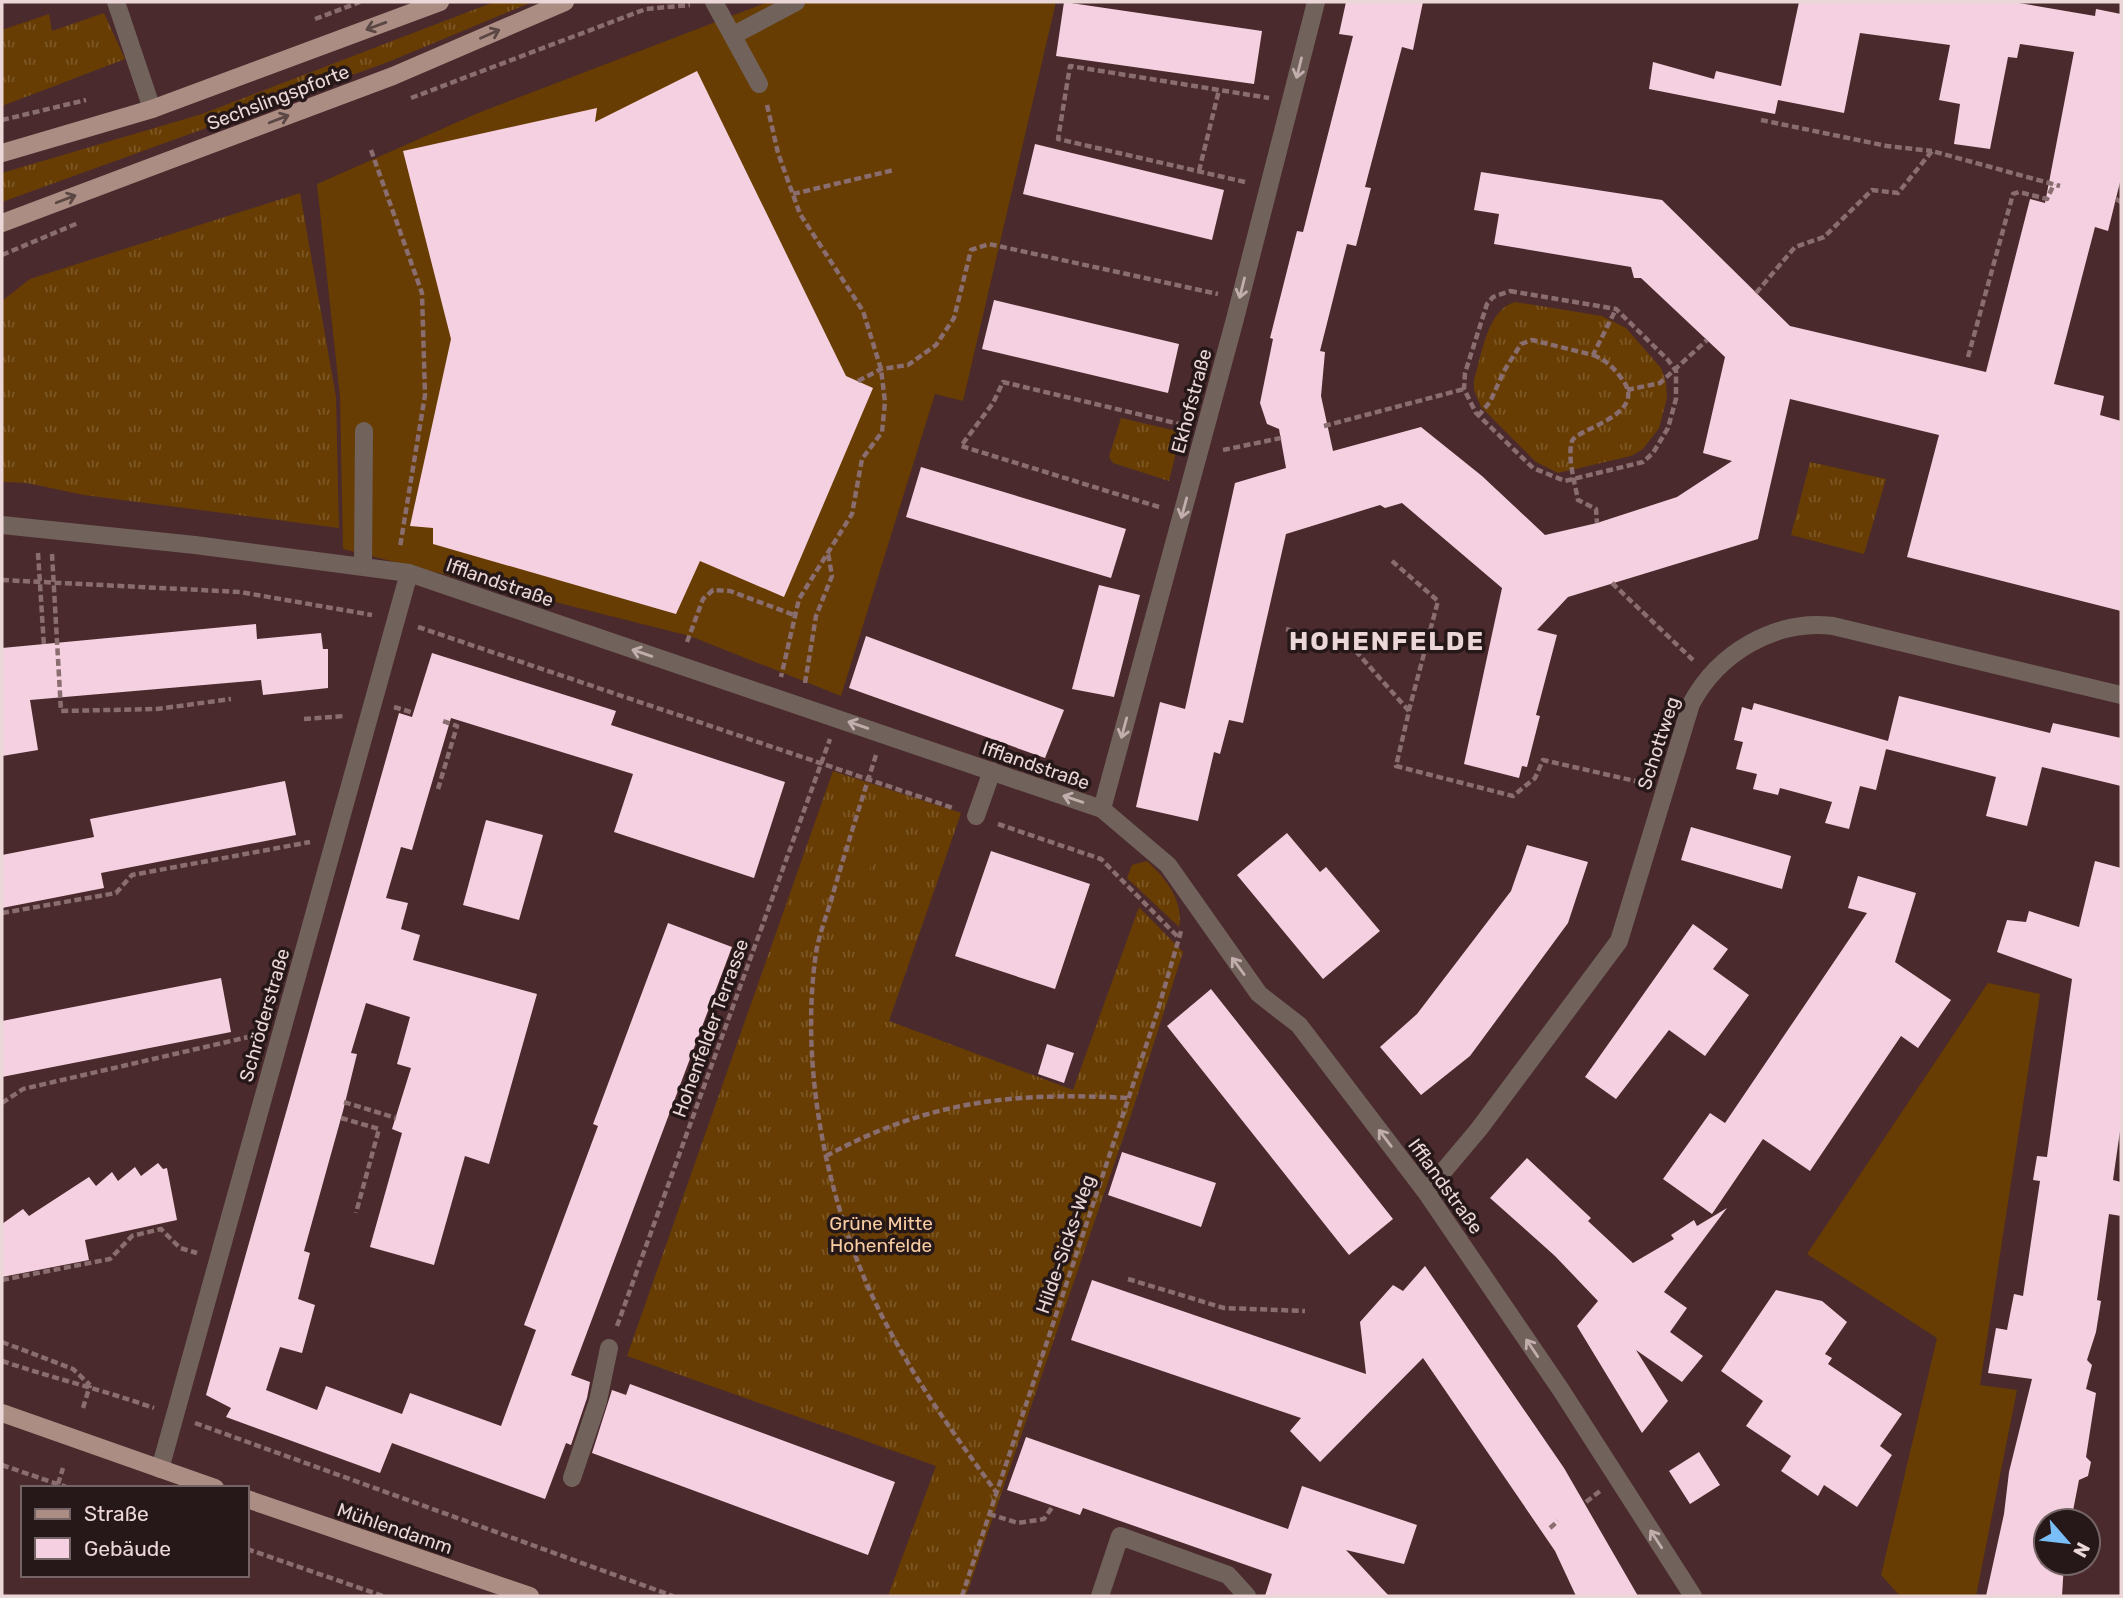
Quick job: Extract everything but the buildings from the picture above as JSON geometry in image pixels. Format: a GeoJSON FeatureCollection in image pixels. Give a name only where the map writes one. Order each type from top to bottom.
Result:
{"type":"FeatureCollection","features":[{"type":"Feature","properties":{"kind":"main road","name":"Sechslingspforte"},"geometry":{"type":"LineString","coordinates":[[2,153],[152,109],[440,2]]}},
{"type":"Feature","properties":{"kind":"main road","name":"Sechslingspforte"},"geometry":{"type":"LineString","coordinates":[[2,223],[394,76],[565,2]]}},
{"type":"Feature","properties":{"kind":"main road"},"geometry":{"type":"LineString","coordinates":[[2,1413],[209,1486]]}},
{"type":"Feature","properties":{"kind":"main road","name":"Mühlendamm"},"geometry":{"type":"LineString","coordinates":[[248,1499],[530,1596]]}},
{"type":"Feature","properties":{"kind":"street"},"geometry":{"type":"LineString","coordinates":[[116,2],[152,109]]}},
{"type":"Feature","properties":{"kind":"street"},"geometry":{"type":"LineString","coordinates":[[714,2],[759,84]]}},
{"type":"Feature","properties":{"kind":"street"},"geometry":{"type":"LineString","coordinates":[[734,35],[796,2]]}},
{"type":"Feature","properties":{"kind":"street","name":"Ekhofstraße"},"geometry":{"type":"LineString","coordinates":[[1102,809],[1199,456],[1316,2]]}},
{"type":"Feature","properties":{"kind":"street"},"geometry":{"type":"LineString","coordinates":[[363,567],[364,431]]}},
{"type":"Feature","properties":{"kind":"street","name":"Ifflandstraße"},"geometry":{"type":"LineString","coordinates":[[2,525],[402,573],[1102,809],[1168,865],[1190,900],[1259,994],[1299,1025],[1426,1192],[1561,1390],[1693,1596]]}},
{"type":"Feature","properties":{"kind":"street","name":"Schröderstraße"},"geometry":{"type":"LineString","coordinates":[[160,1469],[370,714],[395,621],[402,573]]}},
{"type":"Feature","properties":{"kind":"street","name":"Schottweg"},"geometry":{"type":"LineString","coordinates":[[1426,1192],[1479,1129],[1619,942],[1691,704],[1709,676],[1739,651],[1785,628],[1818,624],[2121,695]]}},
{"type":"Feature","properties":{"kind":"street"},"geometry":{"type":"LineString","coordinates":[[976,816],[992,771]]}},
{"type":"Feature","properties":{"kind":"street"},"geometry":{"type":"LineString","coordinates":[[572,1478],[598,1401],[608,1348]]}},
{"type":"Feature","properties":{"kind":"street"},"geometry":{"type":"LineString","coordinates":[[1100,1596],[1120,1536],[1228,1575],[1247,1596]]}},
{"type":"Feature","properties":{"kind":"path"},"geometry":{"type":"LineString","coordinates":[[309,22],[360,2]]}},
{"type":"Feature","properties":{"kind":"path"},"geometry":{"type":"LineString","coordinates":[[398,103],[646,9],[695,5]]}},
{"type":"Feature","properties":{"kind":"path"},"geometry":{"type":"LineString","coordinates":[[1268,187],[1058,139],[1070,66],[1291,101]]}},
{"type":"Feature","properties":{"kind":"path"},"geometry":{"type":"LineString","coordinates":[[759,84],[772,116],[778,153],[793,194],[814,238],[845,280],[863,311],[881,369],[885,402],[882,432],[862,459],[852,514],[810,578],[794,615],[785,656]]}},
{"type":"Feature","properties":{"kind":"path"},"geometry":{"type":"LineString","coordinates":[[1199,171],[1219,90]]}},
{"type":"Feature","properties":{"kind":"path"},"geometry":{"type":"LineString","coordinates":[[2,120],[93,99]]}},
{"type":"Feature","properties":{"kind":"path"},"geometry":{"type":"LineString","coordinates":[[1760,120],[1887,146],[1932,151],[2057,185],[2047,199],[2019,192],[2013,194],[1968,357]]}},
{"type":"Feature","properties":{"kind":"path"},"geometry":{"type":"LineString","coordinates":[[371,149],[422,293],[425,395],[402,573]]}},
{"type":"Feature","properties":{"kind":"path"},"geometry":{"type":"LineString","coordinates":[[1756,293],[1795,247],[1832,232],[1872,190],[1890,194],[1904,189],[1932,151]]}},
{"type":"Feature","properties":{"kind":"path"},"geometry":{"type":"LineString","coordinates":[[793,194],[894,170]]}},
{"type":"Feature","properties":{"kind":"path"},"geometry":{"type":"LineString","coordinates":[[2,255],[80,223]]}},
{"type":"Feature","properties":{"kind":"path"},"geometry":{"type":"LineString","coordinates":[[858,382],[881,369],[908,365],[936,345],[954,318],[971,250],[989,244],[1239,300]]}},
{"type":"Feature","properties":{"kind":"path"},"geometry":{"type":"LineString","coordinates":[[1510,291],[1616,309],[1676,371],[1676,399],[1668,428],[1653,453],[1643,461],[1574,479],[1555,479],[1534,468],[1478,416],[1468,402],[1464,389],[1465,373],[1480,324],[1493,297],[1510,291]]}},
{"type":"Feature","properties":{"kind":"path"},"geometry":{"type":"LineString","coordinates":[[1593,355],[1616,309]]}},
{"type":"Feature","properties":{"kind":"path"},"geometry":{"type":"LineString","coordinates":[[1478,416],[1490,402],[1504,371],[1521,344],[1532,340],[1593,355],[1610,364],[1625,382],[1627,390],[1619,411],[1607,422],[1576,435],[1572,440],[1578,500],[1596,509],[1597,523]]}},
{"type":"Feature","properties":{"kind":"path"},"geometry":{"type":"LineString","coordinates":[[1627,390],[1660,383],[1707,340]]}},
{"type":"Feature","properties":{"kind":"path"},"geometry":{"type":"LineString","coordinates":[[1183,514],[961,446],[993,403],[1003,382],[1205,430]]}},
{"type":"Feature","properties":{"kind":"path"},"geometry":{"type":"LineString","coordinates":[[1324,426],[1464,389]]}},
{"type":"Feature","properties":{"kind":"path"},"geometry":{"type":"LineString","coordinates":[[1199,456],[1281,438]]}},
{"type":"Feature","properties":{"kind":"path"},"geometry":{"type":"LineString","coordinates":[[43,528],[40,580],[44,646]]}},
{"type":"Feature","properties":{"kind":"path"},"geometry":{"type":"LineString","coordinates":[[43,528],[53,581],[61,711],[157,709],[231,699]]}},
{"type":"Feature","properties":{"kind":"path"},"geometry":{"type":"LineString","coordinates":[[807,675],[816,616],[832,576],[828,552]]}},
{"type":"Feature","properties":{"kind":"path"},"geometry":{"type":"LineString","coordinates":[[1392,561],[1438,601],[1396,766],[1513,796],[1535,778],[1543,760],[1664,787]]}},
{"type":"Feature","properties":{"kind":"path"},"geometry":{"type":"LineString","coordinates":[[2,580],[240,592],[343,608],[395,621],[821,762],[1101,859],[1179,938]]}},
{"type":"Feature","properties":{"kind":"path"},"geometry":{"type":"LineString","coordinates":[[1612,583],[1709,676]]}},
{"type":"Feature","properties":{"kind":"path"},"geometry":{"type":"LineString","coordinates":[[690,636],[703,599],[713,590],[730,591],[794,615]]}},
{"type":"Feature","properties":{"kind":"path"},"geometry":{"type":"LineString","coordinates":[[1286,629],[1353,648],[1409,711]]}},
{"type":"Feature","properties":{"kind":"path"},"geometry":{"type":"LineString","coordinates":[[303,719],[370,714]]}},
{"type":"Feature","properties":{"kind":"path","name":"Hohenfelder Terrasse"},"geometry":{"type":"LineString","coordinates":[[608,1348],[837,718]]}},
{"type":"Feature","properties":{"kind":"path"},"geometry":{"type":"LineString","coordinates":[[438,789],[457,726],[440,720]]}},
{"type":"Feature","properties":{"kind":"path"},"geometry":{"type":"LineString","coordinates":[[882,734],[816,951],[811,1027],[813,1073],[826,1156],[867,1284],[890,1332],[955,1435],[996,1492]]}},
{"type":"Feature","properties":{"kind":"path"},"geometry":{"type":"LineString","coordinates":[[2,913],[116,893],[132,875],[145,872],[307,842],[332,849]]}},
{"type":"Feature","properties":{"kind":"path","name":"Hilde-Sicks-Weg"},"geometry":{"type":"LineString","coordinates":[[962,1596],[1129,1098],[1190,900]]}},
{"type":"Feature","properties":{"kind":"path"},"geometry":{"type":"LineString","coordinates":[[2,1103],[23,1089],[282,1029]]}},
{"type":"Feature","properties":{"kind":"path"},"geometry":{"type":"LineString","coordinates":[[826,1156],[873,1131],[930,1112],[969,1104],[1034,1095],[1129,1098]]}},
{"type":"Feature","properties":{"kind":"path"},"geometry":{"type":"LineString","coordinates":[[344,1102],[396,1118]]}},
{"type":"Feature","properties":{"kind":"path"},"geometry":{"type":"LineString","coordinates":[[341,1118],[379,1129],[356,1213]]}},
{"type":"Feature","properties":{"kind":"path"},"geometry":{"type":"LineString","coordinates":[[2,1280],[110,1259],[132,1236],[161,1229],[180,1248],[218,1259]]}},
{"type":"Feature","properties":{"kind":"path"},"geometry":{"type":"LineString","coordinates":[[1128,1279],[1224,1308],[1305,1311]]}},
{"type":"Feature","properties":{"kind":"path"},"geometry":{"type":"LineString","coordinates":[[2,1342],[73,1369],[90,1385]]}},
{"type":"Feature","properties":{"kind":"path"},"geometry":{"type":"LineString","coordinates":[[2,1361],[70,1384],[90,1385],[673,1596]]}},
{"type":"Feature","properties":{"kind":"path"},"geometry":{"type":"LineString","coordinates":[[83,1408],[90,1385]]}},
{"type":"Feature","properties":{"kind":"path"},"geometry":{"type":"LineString","coordinates":[[2,1465],[64,1486]]}},
{"type":"Feature","properties":{"kind":"path"},"geometry":{"type":"LineString","coordinates":[[58,1484],[63,1468]]}},
{"type":"Feature","properties":{"kind":"path"},"geometry":{"type":"LineString","coordinates":[[989,1514],[1028,1523],[1044,1519],[1053,1506]]}},
{"type":"Feature","properties":{"kind":"path"},"geometry":{"type":"LineString","coordinates":[[1550,1528],[1558,1521]]}},
{"type":"Feature","properties":{"kind":"path"},"geometry":{"type":"LineString","coordinates":[[248,1549],[383,1596]]}},
{"type":"Feature","properties":{"kind":"green space"},"geometry":{"type":"Polygon","coordinates":[[[494,2],[532,2],[388,62],[2,202],[2,173],[202,114],[494,2]]]}},
{"type":"Feature","properties":{"kind":"green space"},"geometry":{"type":"Polygon","coordinates":[[[768,2],[1056,2],[963,401],[935,394],[841,696],[690,636],[343,549],[340,397],[317,184],[478,113],[768,2]]]}},
{"type":"Feature","properties":{"kind":"green space"},"geometry":{"type":"Polygon","coordinates":[[[104,13],[125,59],[2,106],[2,30],[49,14],[52,31],[104,13]]]}},
{"type":"Feature","properties":{"kind":"green space"},"geometry":{"type":"Polygon","coordinates":[[[300,193],[336,397],[339,528],[84,495],[27,483],[3,482],[2,301],[30,279],[300,193]]]}},
{"type":"Feature","properties":{"kind":"green space"},"geometry":{"type":"Polygon","coordinates":[[[1516,302],[1602,316],[1626,328],[1661,368],[1666,382],[1667,398],[1659,428],[1643,449],[1631,456],[1558,473],[1536,462],[1481,407],[1474,390],[1474,380],[1487,334],[1498,313],[1516,302]]]}},
{"type":"Feature","properties":{"kind":"green space"},"geometry":{"type":"Polygon","coordinates":[[[1121,418],[1181,432],[1169,481],[1113,463],[1109,457],[1121,418]]]}},
{"type":"Feature","properties":{"kind":"green space"},"geometry":{"type":"Polygon","coordinates":[[[1810,462],[1886,479],[1864,554],[1791,535],[1810,462]]]}},
{"type":"Feature","properties":{"kind":"green space","name":"Grüne Mitte Hohenfelde"},"geometry":{"type":"Polygon","coordinates":[[[833,771],[961,813],[889,1021],[1073,1090],[1139,907],[1183,952],[1130,1118],[966,1596],[888,1596],[936,1466],[627,1356],[833,771]]]}},
{"type":"Feature","properties":{"kind":"green space"},"geometry":{"type":"Polygon","coordinates":[[[866,814],[886,821],[866,879],[846,872],[866,814]]]}},
{"type":"Feature","properties":{"kind":"green space"},"geometry":{"type":"Polygon","coordinates":[[[1147,861],[1172,891],[1179,909],[1179,927],[1127,878],[1132,865],[1147,861]]]}},
{"type":"Feature","properties":{"kind":"green space"},"geometry":{"type":"Polygon","coordinates":[[[1988,983],[2040,994],[1980,1385],[2017,1390],[1976,1596],[1900,1596],[1881,1575],[1937,1338],[1807,1254],[1988,983]]]}},
{"type":"Feature","properties":{"kind":"district","name":"HOHENFELDE"},"geometry":{"type":"Point","coordinates":[1387,641]}}]}
